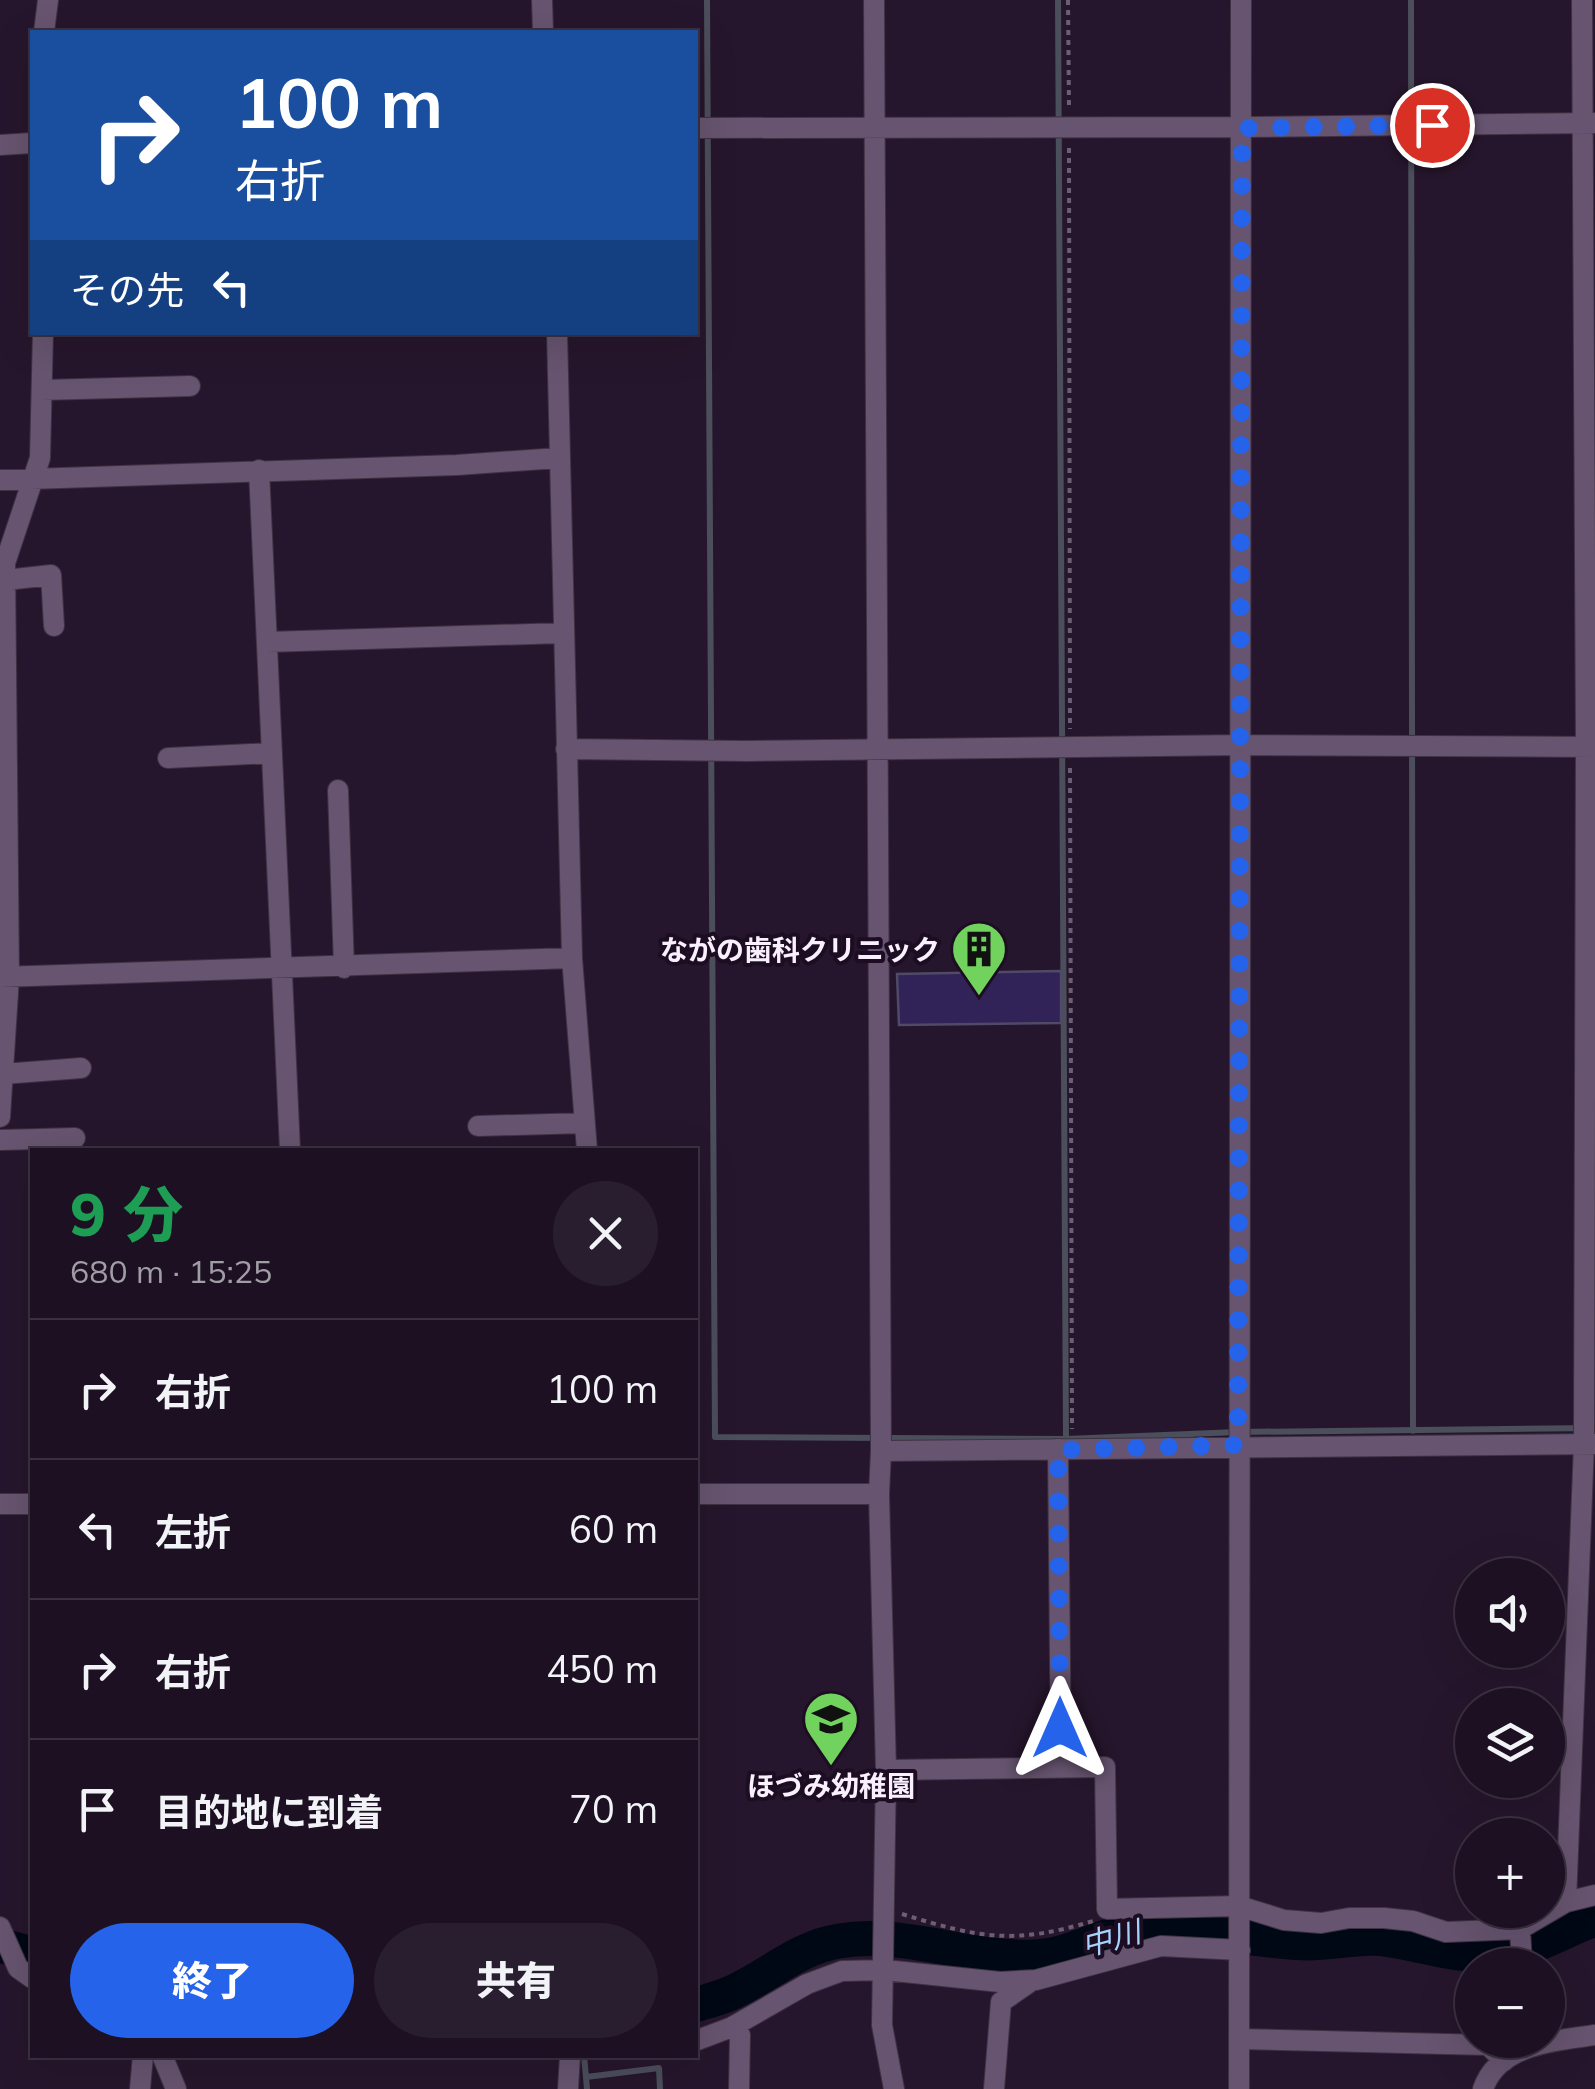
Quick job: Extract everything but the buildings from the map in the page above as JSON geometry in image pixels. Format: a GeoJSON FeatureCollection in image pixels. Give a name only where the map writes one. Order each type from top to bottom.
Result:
{"type":"FeatureCollection","features":[{"type":"Feature","properties":{"kind":"street"},"geometry":{"type":"LineString","coordinates":[[44,30],[48,0]]}},
{"type":"Feature","properties":{"kind":"street"},"geometry":{"type":"LineString","coordinates":[[542,0],[544,30]]}},
{"type":"Feature","properties":{"kind":"street"},"geometry":{"type":"LineString","coordinates":[[874,0],[882,1451],[879,1494],[886,1770],[882,2025],[894,2089]]}},
{"type":"Feature","properties":{"kind":"street"},"geometry":{"type":"LineString","coordinates":[[1239,2089],[1241,0]]}},
{"type":"Feature","properties":{"kind":"street"},"geometry":{"type":"LineString","coordinates":[[1566,1902],[1590,1444],[1590,123],[1582,0]]}},
{"type":"Feature","properties":{"kind":"street"},"geometry":{"type":"LineString","coordinates":[[698,128],[1242,128],[1590,123]]}},
{"type":"Feature","properties":{"kind":"street"},"geometry":{"type":"LineString","coordinates":[[0,144],[30,144]]}},
{"type":"Feature","properties":{"kind":"street"},"geometry":{"type":"LineString","coordinates":[[0,1117],[5,977],[5,563],[40,458],[43,335]]}},
{"type":"Feature","properties":{"kind":"street"},"geometry":{"type":"LineString","coordinates":[[557,335],[572,958],[586,1148]]}},
{"type":"Feature","properties":{"kind":"street"},"geometry":{"type":"LineString","coordinates":[[42,390],[190,386]]}},
{"type":"Feature","properties":{"kind":"street"},"geometry":{"type":"LineString","coordinates":[[0,480],[457,465],[558,458]]}},
{"type":"Feature","properties":{"kind":"street"},"geometry":{"type":"LineString","coordinates":[[259,470],[290,1148]]}},
{"type":"Feature","properties":{"kind":"street"},"geometry":{"type":"LineString","coordinates":[[6,580],[52,575],[54,626]]}},
{"type":"Feature","properties":{"kind":"street"},"geometry":{"type":"LineString","coordinates":[[267,642],[563,634]]}},
{"type":"Feature","properties":{"kind":"street"},"geometry":{"type":"LineString","coordinates":[[566,748],[747,751],[1242,745],[1590,747]]}},
{"type":"Feature","properties":{"kind":"street"},"geometry":{"type":"LineString","coordinates":[[168,758],[272,753]]}},
{"type":"Feature","properties":{"kind":"street"},"geometry":{"type":"LineString","coordinates":[[338,790],[344,968]]}},
{"type":"Feature","properties":{"kind":"street"},"geometry":{"type":"LineString","coordinates":[[5,977],[572,958]]}},
{"type":"Feature","properties":{"kind":"street"},"geometry":{"type":"LineString","coordinates":[[3,1074],[80,1068]]}},
{"type":"Feature","properties":{"kind":"street"},"geometry":{"type":"LineString","coordinates":[[478,1126],[585,1123]]}},
{"type":"Feature","properties":{"kind":"street"},"geometry":{"type":"LineString","coordinates":[[0,1140],[75,1138]]}},
{"type":"Feature","properties":{"kind":"street"},"geometry":{"type":"LineString","coordinates":[[882,1451],[1590,1444]]}},
{"type":"Feature","properties":{"kind":"street"},"geometry":{"type":"LineString","coordinates":[[1061,1768],[1065,1449]]}},
{"type":"Feature","properties":{"kind":"street"},"geometry":{"type":"LineString","coordinates":[[698,1494],[879,1494]]}},
{"type":"Feature","properties":{"kind":"street"},"geometry":{"type":"LineString","coordinates":[[0,1504],[30,1504]]}},
{"type":"Feature","properties":{"kind":"street"},"geometry":{"type":"LineString","coordinates":[[886,1770],[1105,1767],[1107,1909],[1240,1906],[1284,1920],[1321,1923],[1384,1918],[1521,1948],[1566,1902],[1595,1894]]}},
{"type":"Feature","properties":{"kind":"street"},"geometry":{"type":"LineString","coordinates":[[2,1931],[16,1969]]}},
{"type":"Feature","properties":{"kind":"street"},"geometry":{"type":"LineString","coordinates":[[994,2089],[1001,2002],[1018,1987],[1161,1946],[1240,1950]]}},
{"type":"Feature","properties":{"kind":"street"},"geometry":{"type":"LineString","coordinates":[[698,2040],[842,1971],[885,1970],[1000,1982],[1036,1980]]}},
{"type":"Feature","properties":{"kind":"street"},"geometry":{"type":"LineString","coordinates":[[1565,2040],[1595,2034]]}},
{"type":"Feature","properties":{"kind":"street"},"geometry":{"type":"LineString","coordinates":[[739,2089],[740,2035]]}},
{"type":"Feature","properties":{"kind":"street"},"geometry":{"type":"LineString","coordinates":[[1240,2039],[1455,2043]]}},
{"type":"Feature","properties":{"kind":"street"},"geometry":{"type":"LineString","coordinates":[[140,2089],[142,2058]]}},
{"type":"Feature","properties":{"kind":"street"},"geometry":{"type":"LineString","coordinates":[[163,2058],[176,2089]]}},
{"type":"Feature","properties":{"kind":"street"},"geometry":{"type":"LineString","coordinates":[[568,2089],[570,2058]]}},
{"type":"Feature","properties":{"kind":"street"},"geometry":{"type":"LineString","coordinates":[[1483,2089],[1488,2074],[1506,2058]]}},
{"type":"Feature","properties":{"kind":"path"},"geometry":{"type":"LineString","coordinates":[[1068,0],[1069,119]]}},
{"type":"Feature","properties":{"kind":"path"},"geometry":{"type":"LineString","coordinates":[[1069,139],[1070,734]]}},
{"type":"Feature","properties":{"kind":"path"},"geometry":{"type":"LineString","coordinates":[[1065,1449],[1070,754]]}},
{"type":"Feature","properties":{"kind":"path"},"geometry":{"type":"LineString","coordinates":[[886,1909],[957,1931],[998,1936],[1045,1935],[1095,1920],[1091,1914]]}},
{"type":"Feature","properties":{"kind":"waterway"},"geometry":{"type":"LineString","coordinates":[[707,0],[715,1437],[1066,1439],[1238,1432],[1595,1428]]}},
{"type":"Feature","properties":{"kind":"waterway"},"geometry":{"type":"LineString","coordinates":[[1058,0],[1066,1439]]}},
{"type":"Feature","properties":{"kind":"waterway"},"geometry":{"type":"LineString","coordinates":[[1411,0],[1413,1431]]}},
{"type":"Feature","properties":{"kind":"waterway","name":"中川"},"geometry":{"type":"LineString","coordinates":[[698,2004],[731,1993],[810,1949],[839,1941],[888,1939],[1009,1957],[1034,1957],[1065,1952],[1126,1931],[1158,1927],[1290,1942],[1381,1939],[1480,1955],[1522,1949],[1595,1919]]}},
{"type":"Feature","properties":{"kind":"waterway","name":"中川"},"geometry":{"type":"LineString","coordinates":[[0,1945],[30,1953]]}},
{"type":"Feature","properties":{"kind":"waterway"},"geometry":{"type":"LineString","coordinates":[[584,2058],[587,2089]]}},
{"type":"Feature","properties":{"kind":"waterway"},"geometry":{"type":"LineString","coordinates":[[586,2077],[659,2068],[660,2089]]}},
{"type":"Feature","properties":{"kind":"place","name":"ながの歯科クリニック"},"geometry":{"type":"Point","coordinates":[979,998]}},
{"type":"Feature","properties":{"kind":"place","name":"ほづみ幼稚園"},"geometry":{"type":"Point","coordinates":[831,1768]}},
{"type":"Feature","properties":{"kind":"route"},"geometry":{"type":"LineString","coordinates":[[1060,1728],[1058,1450],[1238,1445],[1242,128],[1432,125]]}}]}
